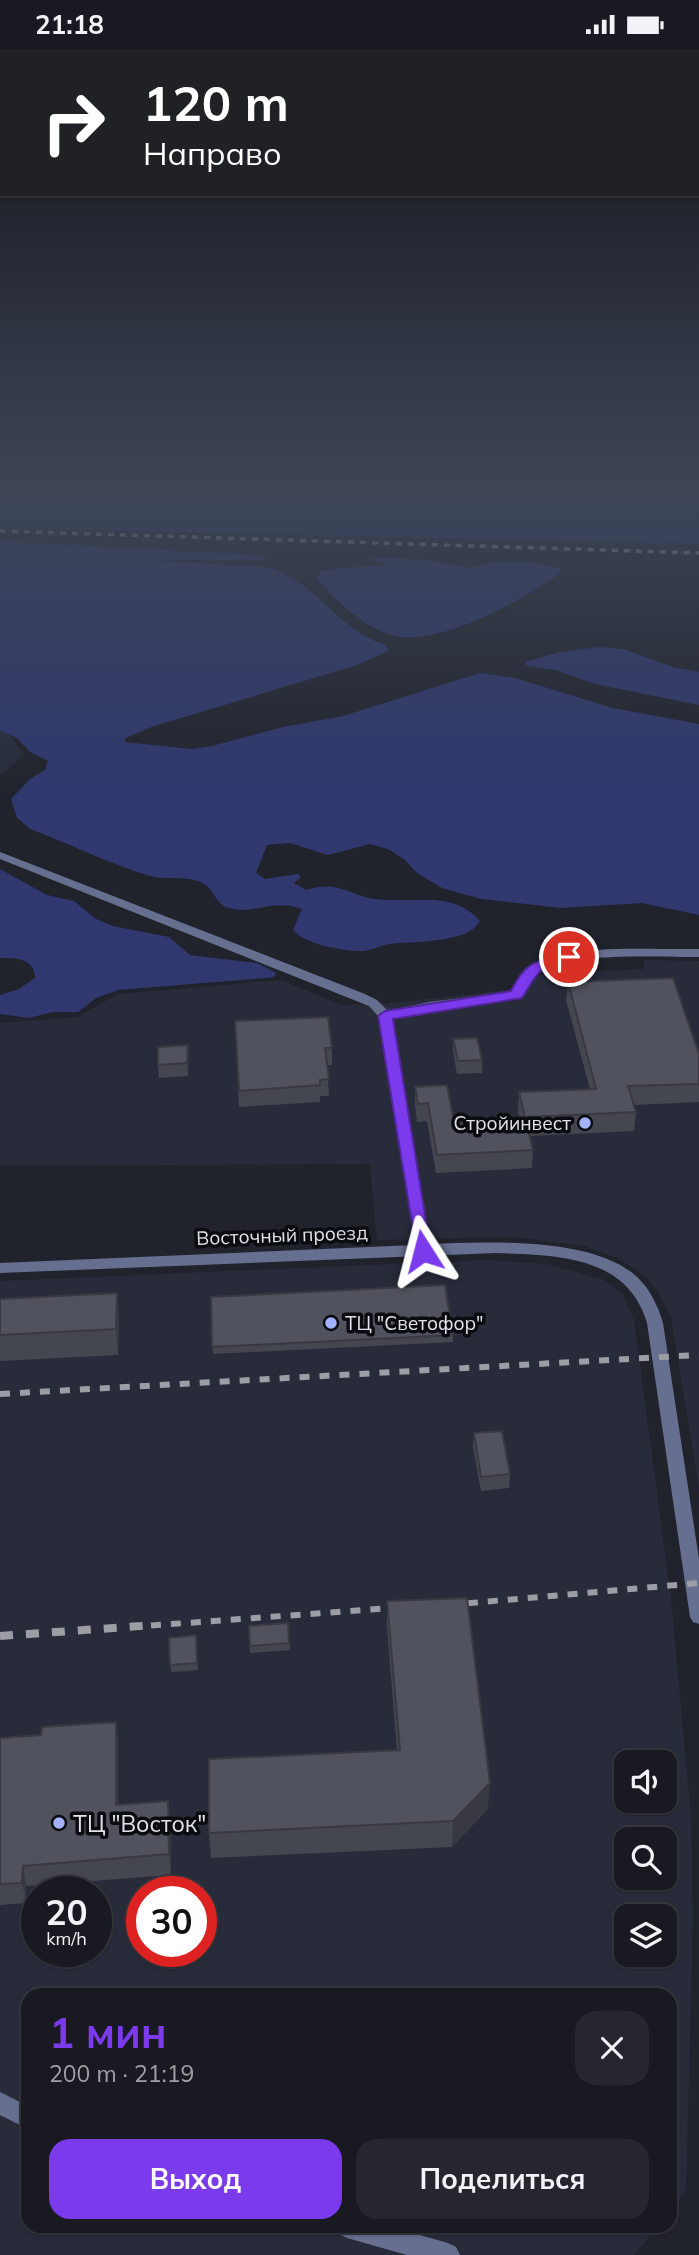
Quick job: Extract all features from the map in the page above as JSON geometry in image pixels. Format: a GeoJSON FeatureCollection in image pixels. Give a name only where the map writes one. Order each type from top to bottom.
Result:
{"type":"FeatureCollection","features":[{"type":"Feature","properties":{"kind":"street"},"geometry":{"type":"LineString","coordinates":[[0,855],[373,1003],[385,1016],[423,1251]]}},
{"type":"Feature","properties":{"kind":"street"},"geometry":{"type":"LineString","coordinates":[[385,1016],[516,995],[526,974],[543,963],[569,957],[699,953]]}},
{"type":"Feature","properties":{"kind":"street","name":"Восточный проезд"},"geometry":{"type":"LineString","coordinates":[[0,1268],[526,1249],[573,1255],[615,1269],[629,1277],[649,1301],[659,1346],[699,1617]]}},
{"type":"Feature","properties":{"kind":"street"},"geometry":{"type":"LineString","coordinates":[[0,2103],[21,2114]]}},
{"type":"Feature","properties":{"kind":"street"},"geometry":{"type":"LineString","coordinates":[[371,2233],[448,2255]]}},
{"type":"Feature","properties":{"kind":"shaded area"},"geometry":{"type":"Polygon","coordinates":[[[0,587],[305,587],[354,629],[386,645],[388,651],[357,665],[151,727],[125,738],[125,742],[191,749],[212,746],[283,727],[343,716],[480,673],[515,678],[613,708],[699,724],[699,915],[642,903],[561,908],[481,899],[442,888],[417,873],[405,860],[390,850],[370,844],[328,855],[290,843],[267,845],[256,873],[265,879],[298,874],[301,877],[294,883],[306,890],[326,886],[375,899],[444,901],[469,911],[480,921],[474,928],[452,938],[389,944],[370,950],[341,949],[314,943],[293,930],[302,909],[282,905],[247,910],[229,908],[220,903],[208,887],[198,881],[150,876],[30,829],[17,818],[11,799],[30,779],[45,770],[48,761],[30,752],[17,738],[0,731],[0,587]]]}},
{"type":"Feature","properties":{"kind":"shaded area"},"geometry":{"type":"Polygon","coordinates":[[[324,587],[540,587],[481,619],[436,634],[415,637],[395,636],[374,628],[324,587]]]}},
{"type":"Feature","properties":{"kind":"shaded area"},"geometry":{"type":"Polygon","coordinates":[[[599,647],[623,649],[673,667],[699,672],[699,705],[595,684],[556,670],[527,666],[525,662],[560,652],[599,647]]]}},
{"type":"Feature","properties":{"kind":"shaded area"},"geometry":{"type":"Polygon","coordinates":[[[0,720],[24,755],[0,776],[0,720]]]}},
{"type":"Feature","properties":{"kind":"shaded area"},"geometry":{"type":"Polygon","coordinates":[[[0,869],[47,895],[74,901],[96,919],[113,926],[169,937],[190,955],[257,963],[276,973],[274,977],[118,990],[96,998],[78,1012],[53,1012],[29,1018],[0,1014],[0,995],[19,989],[35,978],[32,966],[23,960],[0,958],[0,869]]]}},
{"type":"Feature","properties":{"kind":"shaded area"},"geometry":{"type":"Polygon","coordinates":[[[644,960],[699,961],[699,1489],[671,1317],[657,1290],[645,1276],[618,1258],[584,1246],[515,1237],[377,1240],[370,1164],[0,1166],[0,1023],[77,1017],[118,994],[281,980],[341,1005],[392,1003],[525,988],[541,974],[644,969],[644,960]]]}},
{"type":"Feature","properties":{"kind":"shaded area"},"geometry":{"type":"Polygon","coordinates":[[[487,1260],[547,1264],[604,1280],[623,1294],[634,1320],[671,1599],[691,1818],[693,1917],[686,2191],[677,2202],[677,1988],[21,1988],[21,2233],[652,2233],[634,2255],[0,2255],[0,1281],[487,1260]]]}},
{"type":"Feature","properties":{"kind":"building"},"geometry":{"type":"Polygon","coordinates":[[[673,978],[699,1054],[699,1084],[628,1086],[636,1112],[525,1117],[519,1092],[596,1089],[568,982],[673,978]]]}},
{"type":"Feature","properties":{"kind":"building"},"geometry":{"type":"Polygon","coordinates":[[[328,1017],[332,1048],[325,1048],[329,1079],[320,1080],[320,1085],[239,1091],[235,1021],[328,1017]]]}},
{"type":"Feature","properties":{"kind":"building"},"geometry":{"type":"Polygon","coordinates":[[[477,1038],[482,1060],[458,1061],[453,1039],[477,1038]]]}},
{"type":"Feature","properties":{"kind":"building"},"geometry":{"type":"Polygon","coordinates":[[[188,1045],[187,1063],[158,1065],[158,1047],[188,1045]]]}},
{"type":"Feature","properties":{"kind":"building"},"geometry":{"type":"Polygon","coordinates":[[[447,1085],[454,1123],[526,1120],[533,1150],[437,1155],[428,1103],[418,1104],[415,1087],[447,1085]]]}},
{"type":"Feature","properties":{"kind":"building","name":"ТЦ \"Светофор\""},"geometry":{"type":"Polygon","coordinates":[[[445,1285],[453,1335],[212,1347],[211,1297],[445,1285]]]}},
{"type":"Feature","properties":{"kind":"building"},"geometry":{"type":"Polygon","coordinates":[[[117,1293],[116,1329],[0,1335],[0,1299],[117,1293]]]}},
{"type":"Feature","properties":{"kind":"building"},"geometry":{"type":"Polygon","coordinates":[[[502,1431],[510,1474],[481,1477],[474,1433],[502,1431]]]}},
{"type":"Feature","properties":{"kind":"building"},"geometry":{"type":"Polygon","coordinates":[[[467,1598],[490,1783],[453,1821],[209,1833],[209,1759],[400,1750],[387,1601],[467,1598]]]}},
{"type":"Feature","properties":{"kind":"building"},"geometry":{"type":"Polygon","coordinates":[[[288,1623],[289,1643],[250,1646],[249,1626],[288,1623]]]}},
{"type":"Feature","properties":{"kind":"building"},"geometry":{"type":"Polygon","coordinates":[[[196,1635],[197,1663],[170,1665],[169,1638],[196,1635]]]}},
{"type":"Feature","properties":{"kind":"building","name":"ТЦ \"Восток\""},"geometry":{"type":"Polygon","coordinates":[[[116,1722],[116,1805],[168,1801],[169,1854],[23,1866],[21,1883],[0,1884],[0,1738],[41,1735],[42,1727],[116,1722]]]}},
{"type":"Feature","properties":{"kind":"railway"},"geometry":{"type":"LineString","coordinates":[[0,1394],[699,1355]]}},
{"type":"Feature","properties":{"kind":"railway"},"geometry":{"type":"LineString","coordinates":[[448,1605],[699,1583]]}},
{"type":"Feature","properties":{"kind":"railway"},"geometry":{"type":"LineString","coordinates":[[131,1627],[406,1607]]}},
{"type":"Feature","properties":{"kind":"railway"},"geometry":{"type":"LineString","coordinates":[[0,1636],[155,1625]]}},
{"type":"Feature","properties":{"kind":"place","name":"Стройинвест"},"geometry":{"type":"Point","coordinates":[585,1123]}},
{"type":"Feature","properties":{"kind":"place","name":"ТЦ \"Светофор\""},"geometry":{"type":"Point","coordinates":[331,1323]}},
{"type":"Feature","properties":{"kind":"place","name":"ТЦ \"Восток\""},"geometry":{"type":"Point","coordinates":[59,1823]}},
{"type":"Feature","properties":{"kind":"route"},"geometry":{"type":"LineString","coordinates":[[423,1251],[385,1016],[429,1006],[516,995],[526,974],[535,967],[569,957]]}}]}
